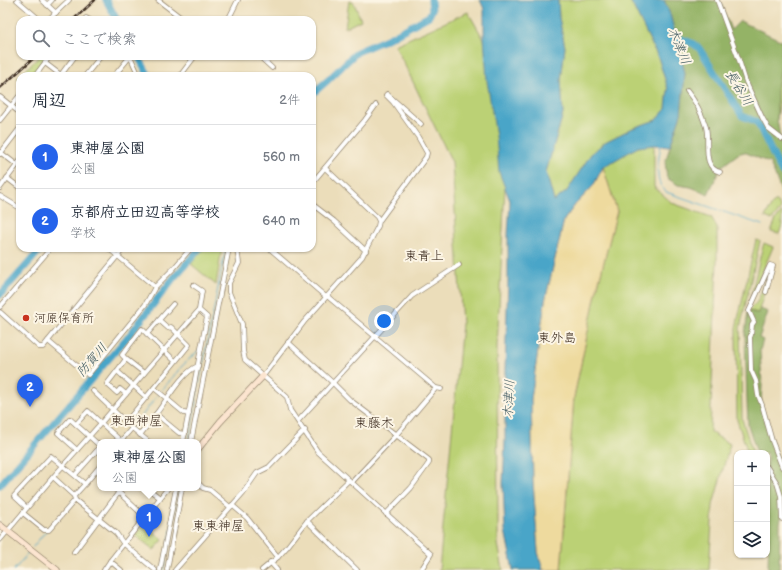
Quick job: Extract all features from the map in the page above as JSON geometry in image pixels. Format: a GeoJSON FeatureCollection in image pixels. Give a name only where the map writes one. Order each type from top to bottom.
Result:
{"type":"FeatureCollection","features":[{"type":"Feature","properties":{"kind":"street"},"geometry":{"type":"LineString","coordinates":[[17,0],[35,16]]}},
{"type":"Feature","properties":{"kind":"street"},"geometry":{"type":"LineString","coordinates":[[42,0],[56,13]]}},
{"type":"Feature","properties":{"kind":"street"},"geometry":{"type":"LineString","coordinates":[[48,5],[52,0]]}},
{"type":"Feature","properties":{"kind":"street"},"geometry":{"type":"LineString","coordinates":[[53,16],[69,0]]}},
{"type":"Feature","properties":{"kind":"street"},"geometry":{"type":"LineString","coordinates":[[158,0],[179,16]]}},
{"type":"Feature","properties":{"kind":"street"},"geometry":{"type":"LineString","coordinates":[[230,16],[238,0]]}},
{"type":"Feature","properties":{"kind":"street"},"geometry":{"type":"LineString","coordinates":[[717,0],[740,60],[746,82],[762,118],[768,128],[782,139]]}},
{"type":"Feature","properties":{"kind":"street"},"geometry":{"type":"LineString","coordinates":[[64,72],[72,60]]}},
{"type":"Feature","properties":{"kind":"street"},"geometry":{"type":"LineString","coordinates":[[88,72],[98,60]]}},
{"type":"Feature","properties":{"kind":"street"},"geometry":{"type":"LineString","coordinates":[[117,72],[127,60]]}},
{"type":"Feature","properties":{"kind":"street"},"geometry":{"type":"LineString","coordinates":[[132,60],[137,72]]}},
{"type":"Feature","properties":{"kind":"street"},"geometry":{"type":"LineString","coordinates":[[183,72],[192,60]]}},
{"type":"Feature","properties":{"kind":"street"},"geometry":{"type":"LineString","coordinates":[[263,60],[272,68]]}},
{"type":"Feature","properties":{"kind":"street"},"geometry":{"type":"LineString","coordinates":[[38,72],[45,62],[56,72]]}},
{"type":"Feature","properties":{"kind":"street"},"geometry":{"type":"LineString","coordinates":[[687,91],[696,104],[707,129],[709,164],[715,171],[720,172]]}},
{"type":"Feature","properties":{"kind":"street"},"geometry":{"type":"LineString","coordinates":[[201,445],[220,422],[263,376],[288,342],[362,257],[378,226],[379,221],[426,157],[427,153],[418,137],[393,102],[386,95],[387,94],[421,124]]}},
{"type":"Feature","properties":{"kind":"street"},"geometry":{"type":"LineString","coordinates":[[0,97],[16,110]]}},
{"type":"Feature","properties":{"kind":"street"},"geometry":{"type":"LineString","coordinates":[[0,120],[16,100]]}},
{"type":"Feature","properties":{"kind":"street"},"geometry":{"type":"LineString","coordinates":[[316,178],[376,105]]}},
{"type":"Feature","properties":{"kind":"street"},"geometry":{"type":"LineString","coordinates":[[16,133],[0,153],[16,161]]}},
{"type":"Feature","properties":{"kind":"street"},"geometry":{"type":"LineString","coordinates":[[0,188],[16,167]]}},
{"type":"Feature","properties":{"kind":"street"},"geometry":{"type":"LineString","coordinates":[[325,168],[358,198],[379,221]]}},
{"type":"Feature","properties":{"kind":"street"},"geometry":{"type":"LineString","coordinates":[[7,178],[16,185]]}},
{"type":"Feature","properties":{"kind":"street"},"geometry":{"type":"LineString","coordinates":[[0,196],[16,206]]}},
{"type":"Feature","properties":{"kind":"street"},"geometry":{"type":"LineString","coordinates":[[316,207],[334,221],[366,251]]}},
{"type":"Feature","properties":{"kind":"street"},"geometry":{"type":"LineString","coordinates":[[0,306],[47,252]]}},
{"type":"Feature","properties":{"kind":"street"},"geometry":{"type":"LineString","coordinates":[[112,252],[155,287]]}},
{"type":"Feature","properties":{"kind":"street"},"geometry":{"type":"LineString","coordinates":[[0,312],[39,347],[43,347],[120,252]]}},
{"type":"Feature","properties":{"kind":"street"},"geometry":{"type":"LineString","coordinates":[[48,341],[88,375],[144,305],[155,287],[188,252]]}},
{"type":"Feature","properties":{"kind":"street"},"geometry":{"type":"LineString","coordinates":[[192,439],[228,252]]}},
{"type":"Feature","properties":{"kind":"street"},"geometry":{"type":"LineString","coordinates":[[238,252],[239,263],[229,283],[229,292],[242,324],[243,351],[245,360],[287,397],[290,410],[305,430],[318,452],[431,554],[421,570]]}},
{"type":"Feature","properties":{"kind":"street"},"geometry":{"type":"LineString","coordinates":[[274,252],[376,336],[436,388],[442,389]]}},
{"type":"Feature","properties":{"kind":"street"},"geometry":{"type":"LineString","coordinates":[[298,421],[412,296],[459,265]]}},
{"type":"Feature","properties":{"kind":"street"},"geometry":{"type":"LineString","coordinates":[[766,292],[773,266],[770,265],[749,311],[754,322],[752,325],[752,335],[750,337],[752,362],[751,370],[756,381],[758,395],[772,441],[782,467]]}},
{"type":"Feature","properties":{"kind":"street"},"geometry":{"type":"LineString","coordinates":[[0,540],[179,331],[199,310],[202,292],[193,285]]}},
{"type":"Feature","properties":{"kind":"street"},"geometry":{"type":"LineString","coordinates":[[147,334],[173,304]]}},
{"type":"Feature","properties":{"kind":"street"},"geometry":{"type":"LineString","coordinates":[[199,310],[215,322]]}},
{"type":"Feature","properties":{"kind":"street"},"geometry":{"type":"LineString","coordinates":[[184,439],[207,317]]}},
{"type":"Feature","properties":{"kind":"street"},"geometry":{"type":"LineString","coordinates":[[126,422],[189,345],[171,327],[168,328],[159,320]]}},
{"type":"Feature","properties":{"kind":"street"},"geometry":{"type":"LineString","coordinates":[[144,373],[122,355],[142,329],[175,361]]}},
{"type":"Feature","properties":{"kind":"street"},"geometry":{"type":"LineString","coordinates":[[288,342],[350,400],[429,460],[429,463],[411,488],[386,514]]}},
{"type":"Feature","properties":{"kind":"street"},"geometry":{"type":"LineString","coordinates":[[126,359],[107,384],[117,392],[120,389],[126,394]]}},
{"type":"Feature","properties":{"kind":"street"},"geometry":{"type":"LineString","coordinates":[[140,435],[183,378],[198,366]]}},
{"type":"Feature","properties":{"kind":"street"},"geometry":{"type":"LineString","coordinates":[[117,371],[146,397]]}},
{"type":"Feature","properties":{"kind":"street"},"geometry":{"type":"LineString","coordinates":[[154,388],[184,413],[189,414]]}},
{"type":"Feature","properties":{"kind":"street"},"geometry":{"type":"LineString","coordinates":[[262,570],[288,547],[307,521],[351,481],[396,435],[436,388]]}},
{"type":"Feature","properties":{"kind":"street"},"geometry":{"type":"LineString","coordinates":[[93,391],[145,439]]}},
{"type":"Feature","properties":{"kind":"street"},"geometry":{"type":"LineString","coordinates":[[76,424],[88,411],[118,439]]}},
{"type":"Feature","properties":{"kind":"street"},"geometry":{"type":"LineString","coordinates":[[156,414],[179,433],[185,434]]}},
{"type":"Feature","properties":{"kind":"street"},"geometry":{"type":"LineString","coordinates":[[77,450],[58,433],[70,419],[97,443]]}},
{"type":"Feature","properties":{"kind":"street"},"geometry":{"type":"LineString","coordinates":[[122,439],[133,429]]}},
{"type":"Feature","properties":{"kind":"street"},"geometry":{"type":"LineString","coordinates":[[175,570],[243,493],[257,473],[269,467],[305,430]]}},
{"type":"Feature","properties":{"kind":"street"},"geometry":{"type":"LineString","coordinates":[[75,475],[97,449]]}},
{"type":"Feature","properties":{"kind":"street"},"geometry":{"type":"LineString","coordinates":[[27,508],[14,496],[51,456],[85,484]]}},
{"type":"Feature","properties":{"kind":"street"},"geometry":{"type":"LineString","coordinates":[[23,513],[44,530],[49,530],[96,471]]}},
{"type":"Feature","properties":{"kind":"street"},"geometry":{"type":"LineString","coordinates":[[770,472],[778,485],[781,496],[782,519]]}},
{"type":"Feature","properties":{"kind":"street"},"geometry":{"type":"LineString","coordinates":[[53,477],[116,533],[123,543],[155,570]]}},
{"type":"Feature","properties":{"kind":"street"},"geometry":{"type":"LineString","coordinates":[[201,486],[210,490],[248,518],[278,557]]}},
{"type":"Feature","properties":{"kind":"street"},"geometry":{"type":"LineString","coordinates":[[151,491],[160,498]]}},
{"type":"Feature","properties":{"kind":"street"},"geometry":{"type":"LineString","coordinates":[[104,570],[123,543],[166,491]]}},
{"type":"Feature","properties":{"kind":"street"},"geometry":{"type":"LineString","coordinates":[[160,570],[175,491]]}},
{"type":"Feature","properties":{"kind":"street"},"geometry":{"type":"LineString","coordinates":[[167,570],[181,491]]}},
{"type":"Feature","properties":{"kind":"street"},"geometry":{"type":"LineString","coordinates":[[74,552],[100,519],[118,492],[145,517]]}},
{"type":"Feature","properties":{"kind":"street"},"geometry":{"type":"LineString","coordinates":[[307,521],[357,570]]}},
{"type":"Feature","properties":{"kind":"street"},"geometry":{"type":"LineString","coordinates":[[0,525],[57,570]]}},
{"type":"Feature","properties":{"kind":"street"},"geometry":{"type":"LineString","coordinates":[[110,561],[121,570]]}},
{"type":"Feature","properties":{"kind":"street"},"geometry":{"type":"LineString","coordinates":[[270,562],[277,570]]}},
{"type":"Feature","properties":{"kind":"green space"},"geometry":{"type":"Polygon","coordinates":[[[558,0],[630,0],[658,57],[668,89],[666,109],[656,120],[633,128],[605,142],[591,154],[567,191],[554,201],[546,172],[563,114],[561,80],[565,47],[559,18],[558,0]]]}},
{"type":"Feature","properties":{"kind":"green space"},"geometry":{"type":"Polygon","coordinates":[[[664,0],[720,1],[731,30],[740,21],[782,41],[782,62],[777,89],[777,119],[782,148],[782,193],[770,163],[744,152],[738,154],[721,167],[708,194],[691,187],[678,185],[667,178],[665,162],[681,114],[685,73],[670,14],[664,0]]]}},
{"type":"Feature","properties":{"kind":"green space"},"geometry":{"type":"Polygon","coordinates":[[[349,1],[354,3],[361,20],[345,28],[349,1]]]}},
{"type":"Feature","properties":{"kind":"green space"},"geometry":{"type":"Polygon","coordinates":[[[468,12],[510,85],[497,347],[498,544],[503,570],[439,570],[462,324],[452,162],[395,45],[468,12]]]}},
{"type":"Feature","properties":{"kind":"green space"},"geometry":{"type":"Polygon","coordinates":[[[36,60],[44,60],[35,72],[23,72],[36,60]]]}},
{"type":"Feature","properties":{"kind":"green space"},"geometry":{"type":"Polygon","coordinates":[[[782,62],[782,92],[777,119],[777,89],[782,62]]]}},
{"type":"Feature","properties":{"kind":"green space"},"geometry":{"type":"Polygon","coordinates":[[[654,145],[654,187],[672,203],[711,217],[717,227],[710,432],[730,444],[713,505],[709,570],[561,570],[574,397],[596,293],[617,211],[603,167],[638,147],[654,145]]]}},
{"type":"Feature","properties":{"kind":"green space"},"geometry":{"type":"Polygon","coordinates":[[[777,201],[781,209],[772,220],[765,217],[772,204],[777,201]]]}},
{"type":"Feature","properties":{"kind":"green space"},"geometry":{"type":"Polygon","coordinates":[[[782,212],[782,225],[779,234],[771,232],[776,219],[782,212]]]}},
{"type":"Feature","properties":{"kind":"green space"},"geometry":{"type":"Polygon","coordinates":[[[756,240],[760,241],[740,328],[742,419],[752,450],[747,450],[737,420],[736,328],[756,240]]]}},
{"type":"Feature","properties":{"kind":"green space"},"geometry":{"type":"Polygon","coordinates":[[[764,243],[773,247],[750,301],[760,257],[764,243]]]}},
{"type":"Feature","properties":{"kind":"green space"},"geometry":{"type":"Polygon","coordinates":[[[201,252],[221,252],[216,285],[191,264],[201,252]]]}},
{"type":"Feature","properties":{"kind":"green space"},"geometry":{"type":"Polygon","coordinates":[[[773,265],[758,313],[748,311],[757,302],[773,265]]]}},
{"type":"Feature","properties":{"kind":"green space"},"geometry":{"type":"Polygon","coordinates":[[[760,309],[768,312],[759,338],[763,340],[760,350],[762,385],[761,405],[771,440],[782,469],[782,515],[780,522],[779,570],[768,570],[768,558],[770,558],[770,450],[756,450],[748,425],[745,334],[748,311],[758,313],[760,309]]]}},
{"type":"Feature","properties":{"kind":"green space"},"geometry":{"type":"Polygon","coordinates":[[[144,524],[163,540],[154,550],[135,535],[144,524]]]}},
{"type":"Feature","properties":{"kind":"sand"},"geometry":{"type":"Polygon","coordinates":[[[603,167],[617,211],[596,293],[574,397],[561,570],[543,570],[538,552],[533,482],[531,399],[545,301],[564,220],[575,205],[593,186],[603,167]]]}},
{"type":"Feature","properties":{"kind":"water","name":"木津川"},"geometry":{"type":"Polygon","coordinates":[[[480,0],[558,0],[559,18],[565,47],[561,80],[563,114],[546,172],[554,201],[567,191],[591,154],[605,142],[633,128],[656,120],[666,109],[668,89],[658,57],[630,0],[664,0],[670,14],[685,73],[681,114],[670,146],[654,145],[638,147],[603,167],[593,186],[575,205],[564,220],[545,301],[531,399],[533,482],[538,552],[543,570],[513,570],[505,530],[503,484],[510,201],[499,172],[496,136],[487,81],[484,9],[480,0]]]}},
{"type":"Feature","properties":{"kind":"waterway","name":"防賀川"},"geometry":{"type":"LineString","coordinates":[[106,0],[115,16]]}},
{"type":"Feature","properties":{"kind":"waterway"},"geometry":{"type":"LineString","coordinates":[[316,91],[357,52],[389,38],[429,16],[432,10],[431,0]]}},
{"type":"Feature","properties":{"kind":"waterway","name":"長谷川"},"geometry":{"type":"LineString","coordinates":[[666,33],[692,43],[699,48],[742,116],[755,121],[758,124],[782,173]]}},
{"type":"Feature","properties":{"kind":"waterway","name":"防賀川"},"geometry":{"type":"LineString","coordinates":[[140,60],[147,72]]}},
{"type":"Feature","properties":{"kind":"waterway"},"geometry":{"type":"LineString","coordinates":[[661,144],[658,163],[658,176],[659,182],[666,192],[762,225]]}},
{"type":"Feature","properties":{"kind":"waterway"},"geometry":{"type":"LineString","coordinates":[[0,295],[38,252]]}},
{"type":"Feature","properties":{"kind":"waterway","name":"防賀川"},"geometry":{"type":"LineString","coordinates":[[0,485],[132,332],[172,280],[196,252]]}},
{"type":"Feature","properties":{"kind":"waterway"},"geometry":{"type":"LineString","coordinates":[[189,439],[198,387],[225,252]]}},
{"type":"Feature","properties":{"kind":"waterway"},"geometry":{"type":"LineString","coordinates":[[161,391],[182,366],[200,349]]}},
{"type":"Feature","properties":{"kind":"waterway"},"geometry":{"type":"LineString","coordinates":[[133,428],[159,393]]}},
{"type":"Feature","properties":{"kind":"waterway"},"geometry":{"type":"LineString","coordinates":[[76,497],[82,490]]}},
{"type":"Feature","properties":{"kind":"waterway"},"geometry":{"type":"LineString","coordinates":[[164,570],[178,491]]}},
{"type":"Feature","properties":{"kind":"waterway"},"geometry":{"type":"LineString","coordinates":[[33,547],[46,531]]}},
{"type":"Feature","properties":{"kind":"waterway"},"geometry":{"type":"LineString","coordinates":[[14,570],[30,551]]}},
{"type":"Feature","properties":{"kind":"railway"},"geometry":{"type":"LineString","coordinates":[[77,16],[95,0]]}},
{"type":"Feature","properties":{"kind":"railway"},"geometry":{"type":"LineString","coordinates":[[18,72],[32,60]]}},
{"type":"Feature","properties":{"kind":"railway"},"geometry":{"type":"LineString","coordinates":[[0,88],[16,74]]}},
{"type":"Feature","properties":{"kind":"place","name":"河原保育所"},"geometry":{"type":"Point","coordinates":[26,318]}},
{"type":"Feature","properties":{"kind":"place","name":"京都府立田辺高等学校"},"geometry":{"type":"Point","coordinates":[30,407]}},
{"type":"Feature","properties":{"kind":"place","name":"東神屋公園"},"geometry":{"type":"Point","coordinates":[149,537]}},
{"type":"Feature","properties":{"kind":"district","name":"東青上"},"geometry":{"type":"Point","coordinates":[424,256]}},
{"type":"Feature","properties":{"kind":"district","name":"東外島"},"geometry":{"type":"Point","coordinates":[557,338]}},
{"type":"Feature","properties":{"kind":"district","name":"東西神屋"},"geometry":{"type":"Point","coordinates":[136,421]}},
{"type":"Feature","properties":{"kind":"district","name":"東藤木"},"geometry":{"type":"Point","coordinates":[374,423]}},
{"type":"Feature","properties":{"kind":"district","name":"東東神屋"},"geometry":{"type":"Point","coordinates":[218,526]}}]}
